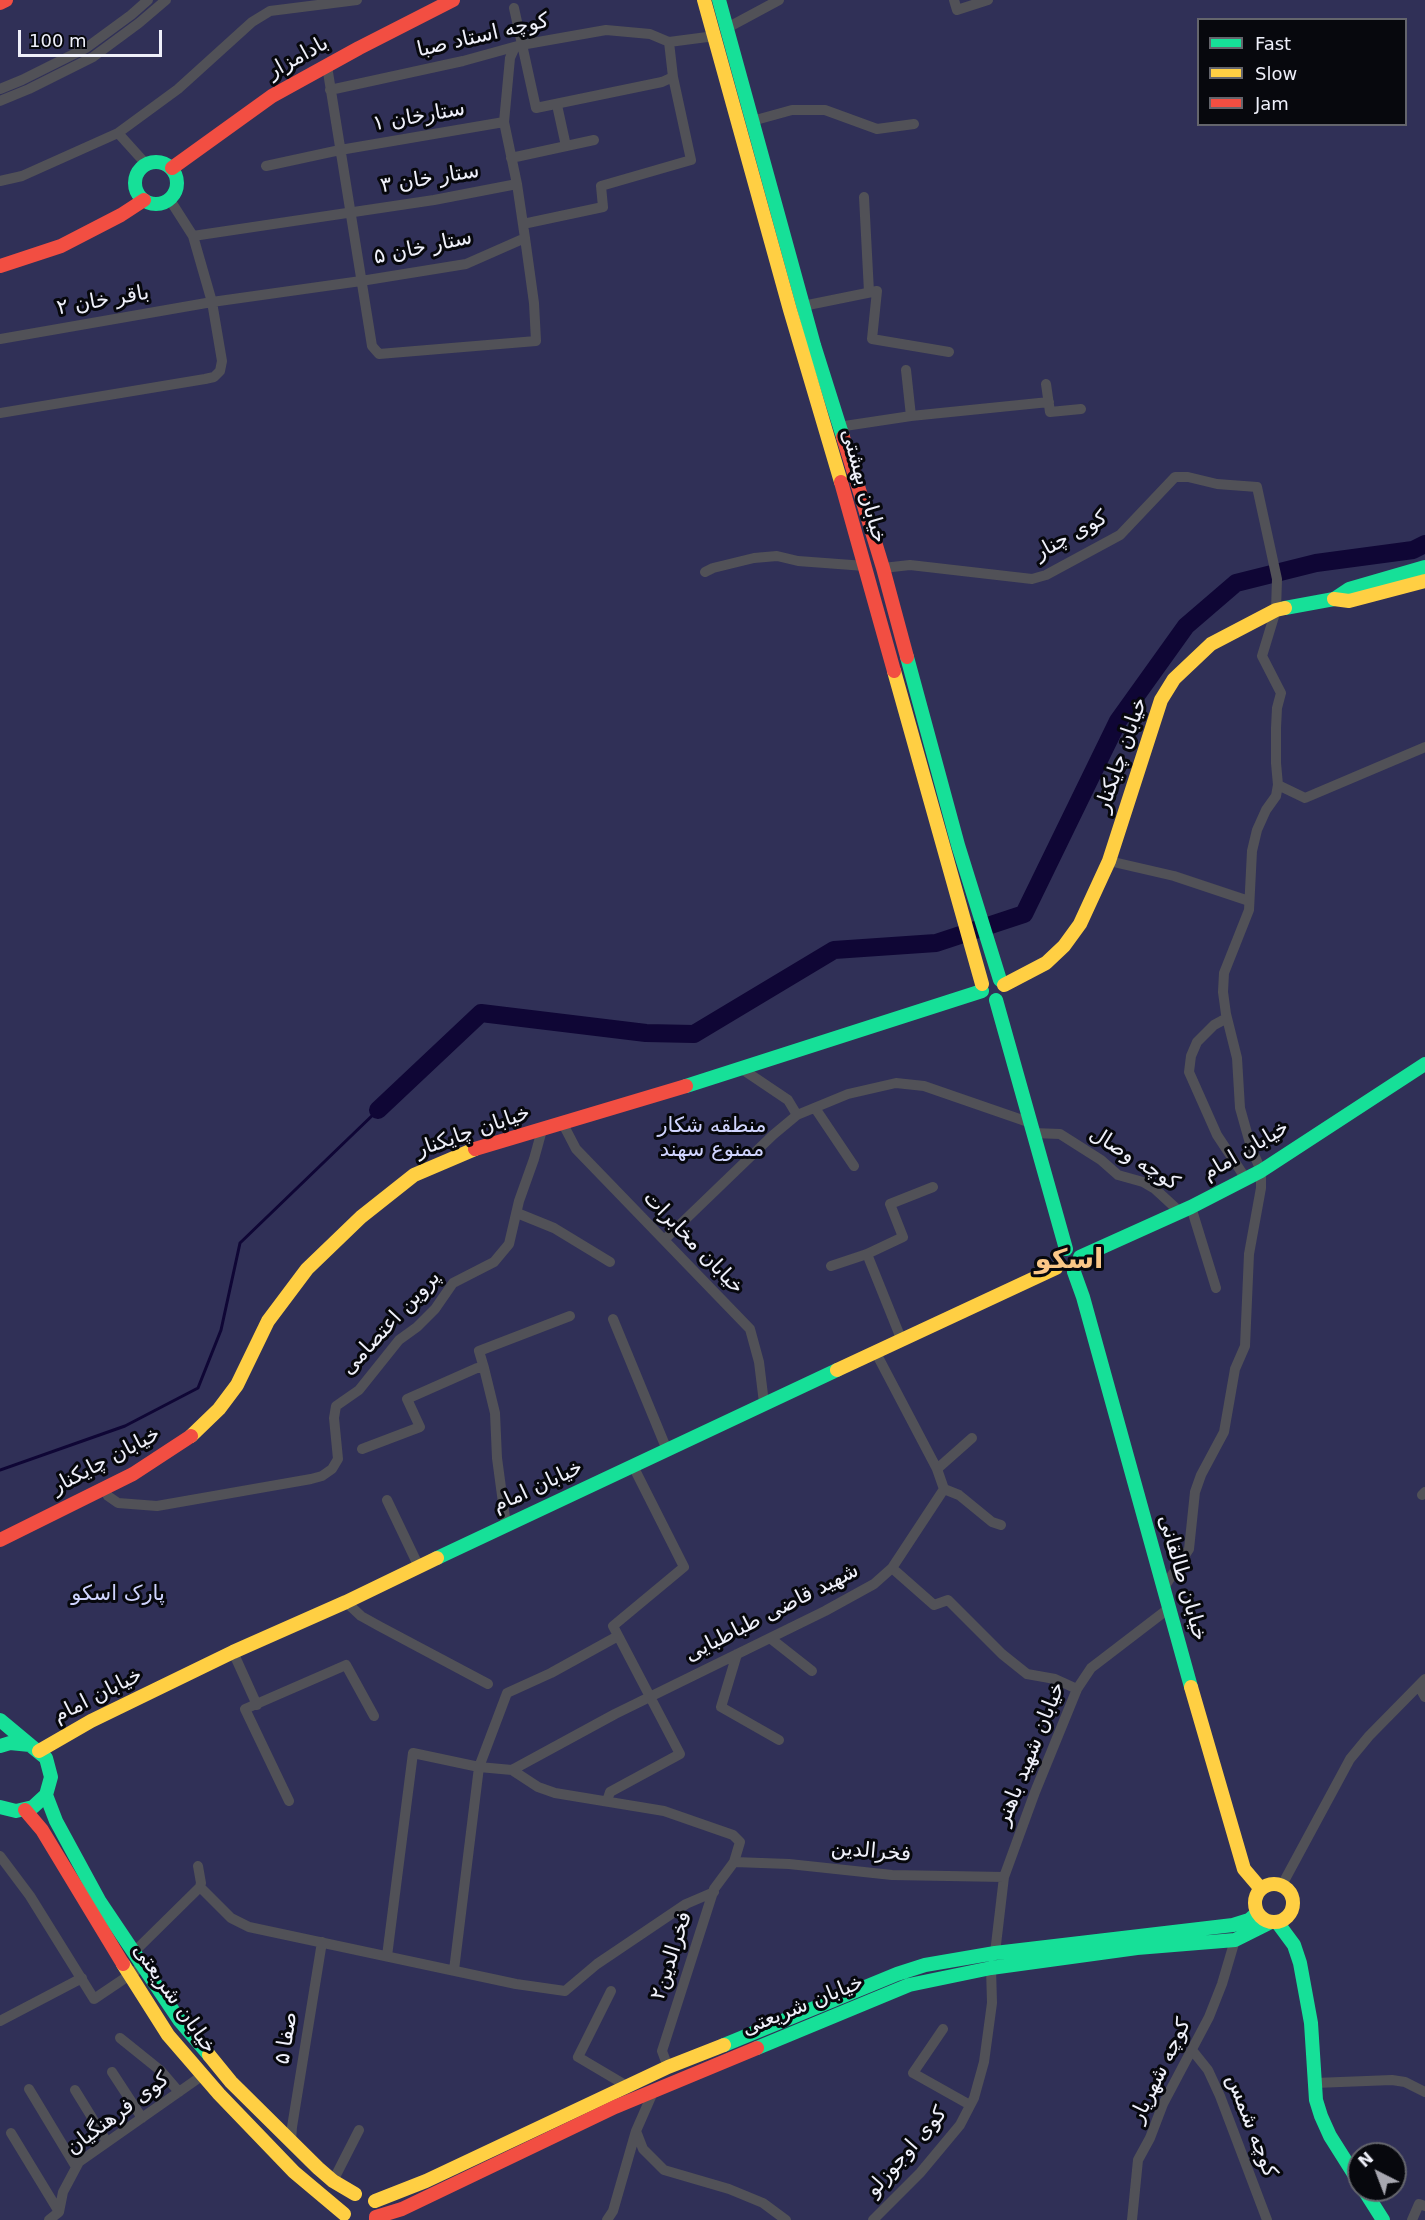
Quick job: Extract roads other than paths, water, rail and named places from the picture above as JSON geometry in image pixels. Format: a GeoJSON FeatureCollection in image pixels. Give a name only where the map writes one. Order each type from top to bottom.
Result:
{"type":"FeatureCollection","features":[{"type":"Feature","properties":{"kind":"main road"},"geometry":{"type":"LineString","coordinates":[[0,3],[6,0]]}},
{"type":"Feature","properties":{"kind":"main road","name":"بادامزار"},"geometry":{"type":"LineString","coordinates":[[172,168],[272,96],[432,5],[453,0]]}},
{"type":"Feature","properties":{"kind":"main road","name":"خیابان بهشتی"},"geometry":{"type":"LineString","coordinates":[[704,0],[721,32],[752,121],[838,427],[883,568],[958,845],[1002,982]]}},
{"type":"Feature","properties":{"kind":"main road","name":"خیابان بهشتی"},"geometry":{"type":"LineString","coordinates":[[719,0],[721,32],[790,310],[865,566],[982,987]]}},
{"type":"Feature","properties":{"kind":"main road"},"geometry":{"type":"LineString","coordinates":[[160,162],[172,168],[176,174],[177,189],[170,200],[156,204],[144,200],[136,189],[136,175],[146,164],[160,162]]}},
{"type":"Feature","properties":{"kind":"main road"},"geometry":{"type":"LineString","coordinates":[[0,266],[60,246],[121,215],[144,200]]}},
{"type":"Feature","properties":{"kind":"main road","name":"خیابان چایکنار"},"geometry":{"type":"LineString","coordinates":[[1002,982],[1018,980],[1046,963],[1064,946],[1080,924],[1109,861],[1161,700],[1174,679],[1192,660],[1211,644],[1276,609],[1334,598],[1349,589],[1425,567]]}},
{"type":"Feature","properties":{"kind":"main road","name":"خیابان چایکنار"},"geometry":{"type":"LineString","coordinates":[[1334,598],[1349,601],[1425,581]]}},
{"type":"Feature","properties":{"kind":"main road"},"geometry":{"type":"LineString","coordinates":[[990,978],[1002,982],[1002,996],[996,1000],[985,997],[982,987],[990,978]]}},
{"type":"Feature","properties":{"kind":"main road","name":"خیابان چایکنار"},"geometry":{"type":"LineString","coordinates":[[0,1540],[133,1474],[186,1441],[219,1409],[237,1385],[268,1321],[307,1269],[361,1216],[414,1175],[469,1151],[742,1069],[982,987]]}},
{"type":"Feature","properties":{"kind":"main road"},"geometry":{"type":"LineString","coordinates":[[996,1000],[1066,1249]]}},
{"type":"Feature","properties":{"kind":"main road","name":"خیابان امام"},"geometry":{"type":"LineString","coordinates":[[1080,1257],[1185,1210],[1261,1171],[1425,1065]]}},
{"type":"Feature","properties":{"kind":"main road"},"geometry":{"type":"LineString","coordinates":[[1066,1249],[1074,1250],[1080,1257],[1080,1266],[1074,1272],[1066,1274],[1056,1268],[1056,1256],[1066,1249]]}},
{"type":"Feature","properties":{"kind":"main road","name":"خیابان امام"},"geometry":{"type":"LineString","coordinates":[[35,1748],[233,1652],[346,1602],[764,1403],[1056,1268]]}},
{"type":"Feature","properties":{"kind":"main road","name":"خیابان طالقانی"},"geometry":{"type":"LineString","coordinates":[[1074,1272],[1086,1308],[1162,1589],[1244,1869],[1261,1889]]}},
{"type":"Feature","properties":{"kind":"main road"},"geometry":{"type":"LineString","coordinates":[[0,1720],[46,1758],[51,1777],[40,1802],[25,1810],[16,1811],[0,1807]]}},
{"type":"Feature","properties":{"kind":"main road"},"geometry":{"type":"LineString","coordinates":[[0,1746],[10,1743],[35,1748]]}},
{"type":"Feature","properties":{"kind":"main road","name":"خیابان شریعتی"},"geometry":{"type":"LineString","coordinates":[[45,1795],[56,1821],[95,1892],[180,2020],[231,2082],[333,2181],[355,2194],[375,2201],[426,2181],[668,2067],[897,1974],[925,1965],[995,1953],[1233,1925],[1249,1920],[1257,1913]]}},
{"type":"Feature","properties":{"kind":"main road","name":"خیابان شریعتی"},"geometry":{"type":"LineString","coordinates":[[25,1810],[42,1830],[168,2035],[219,2094],[294,2172],[351,2218]]}},
{"type":"Feature","properties":{"kind":"main road"},"geometry":{"type":"LineString","coordinates":[[1274,1922],[1288,1916],[1293,1905],[1291,1893],[1282,1885],[1271,1884],[1261,1889],[1255,1900],[1257,1913],[1263,1919],[1274,1922],[1294,1945],[1300,1963],[1311,2023],[1316,2100],[1325,2126],[1347,2162]]}},
{"type":"Feature","properties":{"kind":"main road","name":"خیابان شریعتی"},"geometry":{"type":"LineString","coordinates":[[374,2219],[402,2209],[615,2107],[909,1985],[992,1968],[1137,1947],[1235,1940],[1274,1922]]}},
{"type":"Feature","properties":{"kind":"main road"},"geometry":{"type":"LineString","coordinates":[[782,2021],[787,2036]]}},
{"type":"Feature","properties":{"kind":"main road"},"geometry":{"type":"LineString","coordinates":[[219,2094],[231,2082]]}},
{"type":"Feature","properties":{"kind":"main road"},"geometry":{"type":"LineString","coordinates":[[426,2181],[432,2195]]}},
{"type":"Feature","properties":{"kind":"main road"},"geometry":{"type":"LineString","coordinates":[[351,2218],[341,2209],[343,2200],[355,2194]]}},
{"type":"Feature","properties":{"kind":"main road"},"geometry":{"type":"LineString","coordinates":[[374,2219],[380,2208],[375,2201]]}},
{"type":"Feature","properties":{"kind":"main road"},"geometry":{"type":"LineString","coordinates":[[1372,2202],[1383,2220]]}},
{"type":"Feature","properties":{"kind":"street"},"geometry":{"type":"LineString","coordinates":[[0,89],[86,48],[148,0]]}},
{"type":"Feature","properties":{"kind":"street"},"geometry":{"type":"LineString","coordinates":[[0,101],[93,57],[140,23],[166,0]]}},
{"type":"Feature","properties":{"kind":"street"},"geometry":{"type":"LineString","coordinates":[[0,181],[22,176],[83,151],[118,133],[177,89],[252,22],[270,10],[357,0]]}},
{"type":"Feature","properties":{"kind":"street"},"geometry":{"type":"LineString","coordinates":[[721,32],[780,0]]}},
{"type":"Feature","properties":{"kind":"street"},"geometry":{"type":"LineString","coordinates":[[954,0],[957,10],[988,0]]}},
{"type":"Feature","properties":{"kind":"street"},"geometry":{"type":"LineString","coordinates":[[514,8],[518,46],[536,108],[662,82],[673,77]]}},
{"type":"Feature","properties":{"kind":"street","name":"کوچه استاد صبا"},"geometry":{"type":"LineString","coordinates":[[330,90],[463,61],[518,46],[606,30],[650,34],[669,42],[721,32]]}},
{"type":"Feature","properties":{"kind":"street"},"geometry":{"type":"LineString","coordinates":[[523,224],[603,207],[601,186],[691,160],[673,77],[669,42]]}},
{"type":"Feature","properties":{"kind":"street"},"geometry":{"type":"LineString","coordinates":[[327,66],[372,346],[379,354],[536,341],[534,303],[525,237],[504,122],[510,58],[518,46]]}},
{"type":"Feature","properties":{"kind":"street"},"geometry":{"type":"LineString","coordinates":[[557,105],[566,146]]}},
{"type":"Feature","properties":{"kind":"street"},"geometry":{"type":"LineString","coordinates":[[752,121],[792,111],[825,110],[877,129],[914,124]]}},
{"type":"Feature","properties":{"kind":"street","name":"ستارخان ۱"},"geometry":{"type":"LineString","coordinates":[[266,166],[340,150],[504,122]]}},
{"type":"Feature","properties":{"kind":"street"},"geometry":{"type":"LineString","coordinates":[[118,133],[146,164]]}},
{"type":"Feature","properties":{"kind":"street"},"geometry":{"type":"LineString","coordinates":[[511,158],[594,140]]}},
{"type":"Feature","properties":{"kind":"street","name":"ستار خان ۳"},"geometry":{"type":"LineString","coordinates":[[193,236],[434,200],[517,184]]}},
{"type":"Feature","properties":{"kind":"street"},"geometry":{"type":"LineString","coordinates":[[864,197],[869,292]]}},
{"type":"Feature","properties":{"kind":"street"},"geometry":{"type":"LineString","coordinates":[[0,413],[144,390],[214,376],[220,371],[222,361],[212,302],[193,236],[170,200]]}},
{"type":"Feature","properties":{"kind":"street","name":"ستار خان ۵"},"geometry":{"type":"LineString","coordinates":[[212,302],[466,264],[525,237]]}},
{"type":"Feature","properties":{"kind":"street"},"geometry":{"type":"LineString","coordinates":[[803,306],[877,291],[872,339],[949,352]]}},
{"type":"Feature","properties":{"kind":"street","name":"باقر خان ۲"},"geometry":{"type":"LineString","coordinates":[[0,339],[212,302]]}},
{"type":"Feature","properties":{"kind":"street"},"geometry":{"type":"LineString","coordinates":[[906,370],[911,416]]}},
{"type":"Feature","properties":{"kind":"street"},"geometry":{"type":"LineString","coordinates":[[1046,384],[1050,412],[1081,409]]}},
{"type":"Feature","properties":{"kind":"street"},"geometry":{"type":"LineString","coordinates":[[838,427],[911,416],[1049,402]]}},
{"type":"Feature","properties":{"kind":"street","name":"کوی چنار"},"geometry":{"type":"LineString","coordinates":[[883,568],[910,565],[1032,579],[1046,575],[1119,535],[1175,477],[1188,477],[1217,484],[1257,487],[1272,553],[1276,579],[1276,609]]}},
{"type":"Feature","properties":{"kind":"street"},"geometry":{"type":"LineString","coordinates":[[705,572],[754,558],[777,556],[798,561],[865,566]]}},
{"type":"Feature","properties":{"kind":"street"},"geometry":{"type":"LineString","coordinates":[[1162,1589],[1189,1549],[1195,1492],[1201,1475],[1224,1432],[1235,1369],[1245,1346],[1248,1263],[1261,1188],[1261,1171],[1251,1147],[1240,1108],[1237,1058],[1223,992],[1224,973],[1250,901],[1252,851],[1257,830],[1266,810],[1276,796],[1278,785],[1276,728],[1281,693],[1262,656],[1276,609]]}},
{"type":"Feature","properties":{"kind":"street"},"geometry":{"type":"LineString","coordinates":[[1278,785],[1305,798],[1425,747]]}},
{"type":"Feature","properties":{"kind":"street"},"geometry":{"type":"LineString","coordinates":[[1109,861],[1174,876],[1250,901]]}},
{"type":"Feature","properties":{"kind":"street"},"geometry":{"type":"LineString","coordinates":[[1227,1018],[1214,1025],[1197,1042],[1191,1056],[1189,1072],[1217,1135],[1246,1179]]}},
{"type":"Feature","properties":{"kind":"street"},"geometry":{"type":"LineString","coordinates":[[742,1069],[788,1100],[797,1115]]}},
{"type":"Feature","properties":{"kind":"street","name":"کوچه وصال"},"geometry":{"type":"LineString","coordinates":[[664,1240],[773,1135],[797,1115],[849,1094],[896,1083],[924,1086],[1032,1128],[1060,1134],[1118,1175],[1132,1178],[1155,1189],[1185,1210]]}},
{"type":"Feature","properties":{"kind":"street"},"geometry":{"type":"LineString","coordinates":[[814,1108],[854,1166]]}},
{"type":"Feature","properties":{"kind":"street","name":"خیابان مخابرات"},"geometry":{"type":"LineString","coordinates":[[563,1124],[576,1149],[750,1329],[759,1362],[764,1403]]}},
{"type":"Feature","properties":{"kind":"street","name":"پروین اعتصامی"},"geometry":{"type":"LineString","coordinates":[[104,1489],[108,1496],[118,1503],[157,1506],[322,1476],[332,1470],[338,1459],[334,1418],[336,1406],[358,1390],[399,1340],[417,1327],[435,1309],[453,1283],[494,1262],[509,1244],[519,1201],[542,1130]]}},
{"type":"Feature","properties":{"kind":"street"},"geometry":{"type":"LineString","coordinates":[[831,1266],[867,1254],[903,1237],[891,1204],[933,1187]]}},
{"type":"Feature","properties":{"kind":"street"},"geometry":{"type":"LineString","coordinates":[[1185,1210],[1216,1288]]}},
{"type":"Feature","properties":{"kind":"street"},"geometry":{"type":"LineString","coordinates":[[517,1213],[554,1228],[610,1262]]}},
{"type":"Feature","properties":{"kind":"street"},"geometry":{"type":"LineString","coordinates":[[867,1254],[902,1341]]}},
{"type":"Feature","properties":{"kind":"street"},"geometry":{"type":"LineString","coordinates":[[506,1526],[497,1458],[495,1413],[479,1351],[570,1316]]}},
{"type":"Feature","properties":{"kind":"street"},"geometry":{"type":"LineString","coordinates":[[613,1319],[668,1450]]}},
{"type":"Feature","properties":{"kind":"street"},"geometry":{"type":"LineString","coordinates":[[876,1353],[937,1469],[944,1489],[958,1495],[992,1522],[1001,1525]]}},
{"type":"Feature","properties":{"kind":"street"},"geometry":{"type":"LineString","coordinates":[[362,1449],[420,1427],[407,1400],[477,1368],[484,1368]]}},
{"type":"Feature","properties":{"kind":"street"},"geometry":{"type":"LineString","coordinates":[[937,1469],[972,1438]]}},
{"type":"Feature","properties":{"kind":"street"},"geometry":{"type":"LineString","coordinates":[[454,1970],[479,1767],[507,1693],[551,1673],[615,1631],[684,1567],[633,1466]]}},
{"type":"Feature","properties":{"kind":"street","name":"شهید قاضی طباطبایی"},"geometry":{"type":"LineString","coordinates":[[512,1770],[582,1731],[874,1584],[892,1568],[944,1489]]}},
{"type":"Feature","properties":{"kind":"street"},"geometry":{"type":"LineString","coordinates":[[387,1500],[419,1567]]}},
{"type":"Feature","properties":{"kind":"street"},"geometry":{"type":"LineString","coordinates":[[892,1568],[934,1605],[948,1600],[1002,1654],[1028,1674],[1055,1679],[1077,1689]]}},
{"type":"Feature","properties":{"kind":"street"},"geometry":{"type":"LineString","coordinates":[[346,1602],[361,1616],[488,1684]]}},
{"type":"Feature","properties":{"kind":"street","name":"خیابان شهید باهنر"},"geometry":{"type":"LineString","coordinates":[[995,1953],[1004,1878],[1035,1792],[1077,1689],[1090,1668],[1168,1609]]}},
{"type":"Feature","properties":{"kind":"street"},"geometry":{"type":"LineString","coordinates":[[607,1801],[610,1792],[680,1754],[615,1631]]}},
{"type":"Feature","properties":{"kind":"street"},"geometry":{"type":"LineString","coordinates":[[770,1638],[812,1671]]}},
{"type":"Feature","properties":{"kind":"street"},"geometry":{"type":"LineString","coordinates":[[233,1652],[257,1704]]}},
{"type":"Feature","properties":{"kind":"street"},"geometry":{"type":"LineString","coordinates":[[738,1654],[721,1707],[779,1740]]}},
{"type":"Feature","properties":{"kind":"street"},"geometry":{"type":"LineString","coordinates":[[289,1800],[245,1709],[346,1665],[375,1716]]}},
{"type":"Feature","properties":{"kind":"street"},"geometry":{"type":"LineString","coordinates":[[1422,1683],[1425,1697]]}},
{"type":"Feature","properties":{"kind":"street"},"geometry":{"type":"LineString","coordinates":[[1282,1885],[1350,1759],[1369,1736],[1422,1683]]}},
{"type":"Feature","properties":{"kind":"street"},"geometry":{"type":"LineString","coordinates":[[387,1956],[413,1753],[479,1767],[512,1770],[538,1787],[555,1793],[664,1811],[733,1835],[740,1842],[734,1862]]}},
{"type":"Feature","properties":{"kind":"street"},"geometry":{"type":"LineString","coordinates":[[0,1856],[30,1896],[94,1999],[143,1966]]}},
{"type":"Feature","properties":{"kind":"street","name":"فخرالدین"},"geometry":{"type":"LineString","coordinates":[[734,1862],[789,1864],[892,1875],[1004,1878]]}},
{"type":"Feature","properties":{"kind":"street","name":"فخرالدین۲"},"geometry":{"type":"LineString","coordinates":[[668,2067],[662,2051],[714,1892],[734,1862]]}},
{"type":"Feature","properties":{"kind":"street"},"geometry":{"type":"LineString","coordinates":[[134,1952],[200,1887],[198,1866]]}},
{"type":"Feature","properties":{"kind":"street"},"geometry":{"type":"LineString","coordinates":[[200,1887],[238,1922],[249,1927],[516,1984],[565,1991],[597,1964],[686,1904],[714,1892]]}},
{"type":"Feature","properties":{"kind":"street","name":"کوچه شهریار"},"geometry":{"type":"LineString","coordinates":[[1132,2220],[1138,2160],[1222,1984],[1235,1940]]}},
{"type":"Feature","properties":{"kind":"street","name":"صفا ۵"},"geometry":{"type":"LineString","coordinates":[[291,2141],[322,1942]]}},
{"type":"Feature","properties":{"kind":"street","name":"کوی اوجوزلو"},"geometry":{"type":"LineString","coordinates":[[873,2220],[920,2173],[960,2125],[970,2105],[984,2062],[992,2003],[992,1968]]}},
{"type":"Feature","properties":{"kind":"street"},"geometry":{"type":"LineString","coordinates":[[0,2021],[82,1978]]}},
{"type":"Feature","properties":{"kind":"street"},"geometry":{"type":"LineString","coordinates":[[611,1990],[578,2057],[627,2086]]}},
{"type":"Feature","properties":{"kind":"street"},"geometry":{"type":"LineString","coordinates":[[943,2029],[913,2073],[970,2105]]}},
{"type":"Feature","properties":{"kind":"street"},"geometry":{"type":"LineString","coordinates":[[120,2038],[161,2071],[178,2092]]}},
{"type":"Feature","properties":{"kind":"street","name":"کوچه شمس"},"geometry":{"type":"LineString","coordinates":[[1192,2050],[1208,2070],[1220,2096],[1267,2220]]}},
{"type":"Feature","properties":{"kind":"street"},"geometry":{"type":"LineString","coordinates":[[112,2072],[142,2118]]}},
{"type":"Feature","properties":{"kind":"street","name":"کوی فرهنگیان"},"geometry":{"type":"LineString","coordinates":[[59,2212],[63,2192],[80,2162],[203,2075]]}},
{"type":"Feature","properties":{"kind":"street"},"geometry":{"type":"LineString","coordinates":[[1315,2083],[1392,2080],[1405,2082],[1425,2092]]}},
{"type":"Feature","properties":{"kind":"street"},"geometry":{"type":"LineString","coordinates":[[29,2089],[76,2167]]}},
{"type":"Feature","properties":{"kind":"street"},"geometry":{"type":"LineString","coordinates":[[75,2090],[107,2142]]}},
{"type":"Feature","properties":{"kind":"street"},"geometry":{"type":"LineString","coordinates":[[608,2220],[613,2211],[636,2131],[654,2091]]}},
{"type":"Feature","properties":{"kind":"street"},"geometry":{"type":"LineString","coordinates":[[333,2181],[358,2130]]}},
{"type":"Feature","properties":{"kind":"street"},"geometry":{"type":"LineString","coordinates":[[636,2131],[643,2149],[664,2170],[729,2189],[763,2203],[786,2220]]}},
{"type":"Feature","properties":{"kind":"street"},"geometry":{"type":"LineString","coordinates":[[11,2133],[59,2212],[49,2220]]}},
{"type":"Feature","properties":{"kind":"street"},"geometry":{"type":"LineString","coordinates":[[1412,2220],[1419,2204],[1425,2206]]}},
{"type":"Feature","properties":{"kind":"waterway"},"geometry":{"type":"LineString","coordinates":[[378,1110],[481,1013],[646,1033],[694,1034],[834,950],[936,943],[1024,914],[1118,721],[1186,626],[1236,583],[1316,563],[1413,550],[1425,544]]}},
{"type":"Feature","properties":{"kind":"waterway"},"geometry":{"type":"LineString","coordinates":[[0,1470],[125,1426],[198,1388],[221,1330],[240,1243],[378,1110]]}},
{"type":"Feature","properties":{"kind":"district","name":"اسکو"},"geometry":{"type":"Point","coordinates":[1069,1261]}},
{"type":"Feature","properties":{"kind":"park label","name":"منطقه شکار ممنوع سهند"},"geometry":{"type":"Point","coordinates":[712,1139]}},
{"type":"Feature","properties":{"kind":"park label","name":"پارک اسکو"},"geometry":{"type":"Point","coordinates":[118,1595]}}]}
